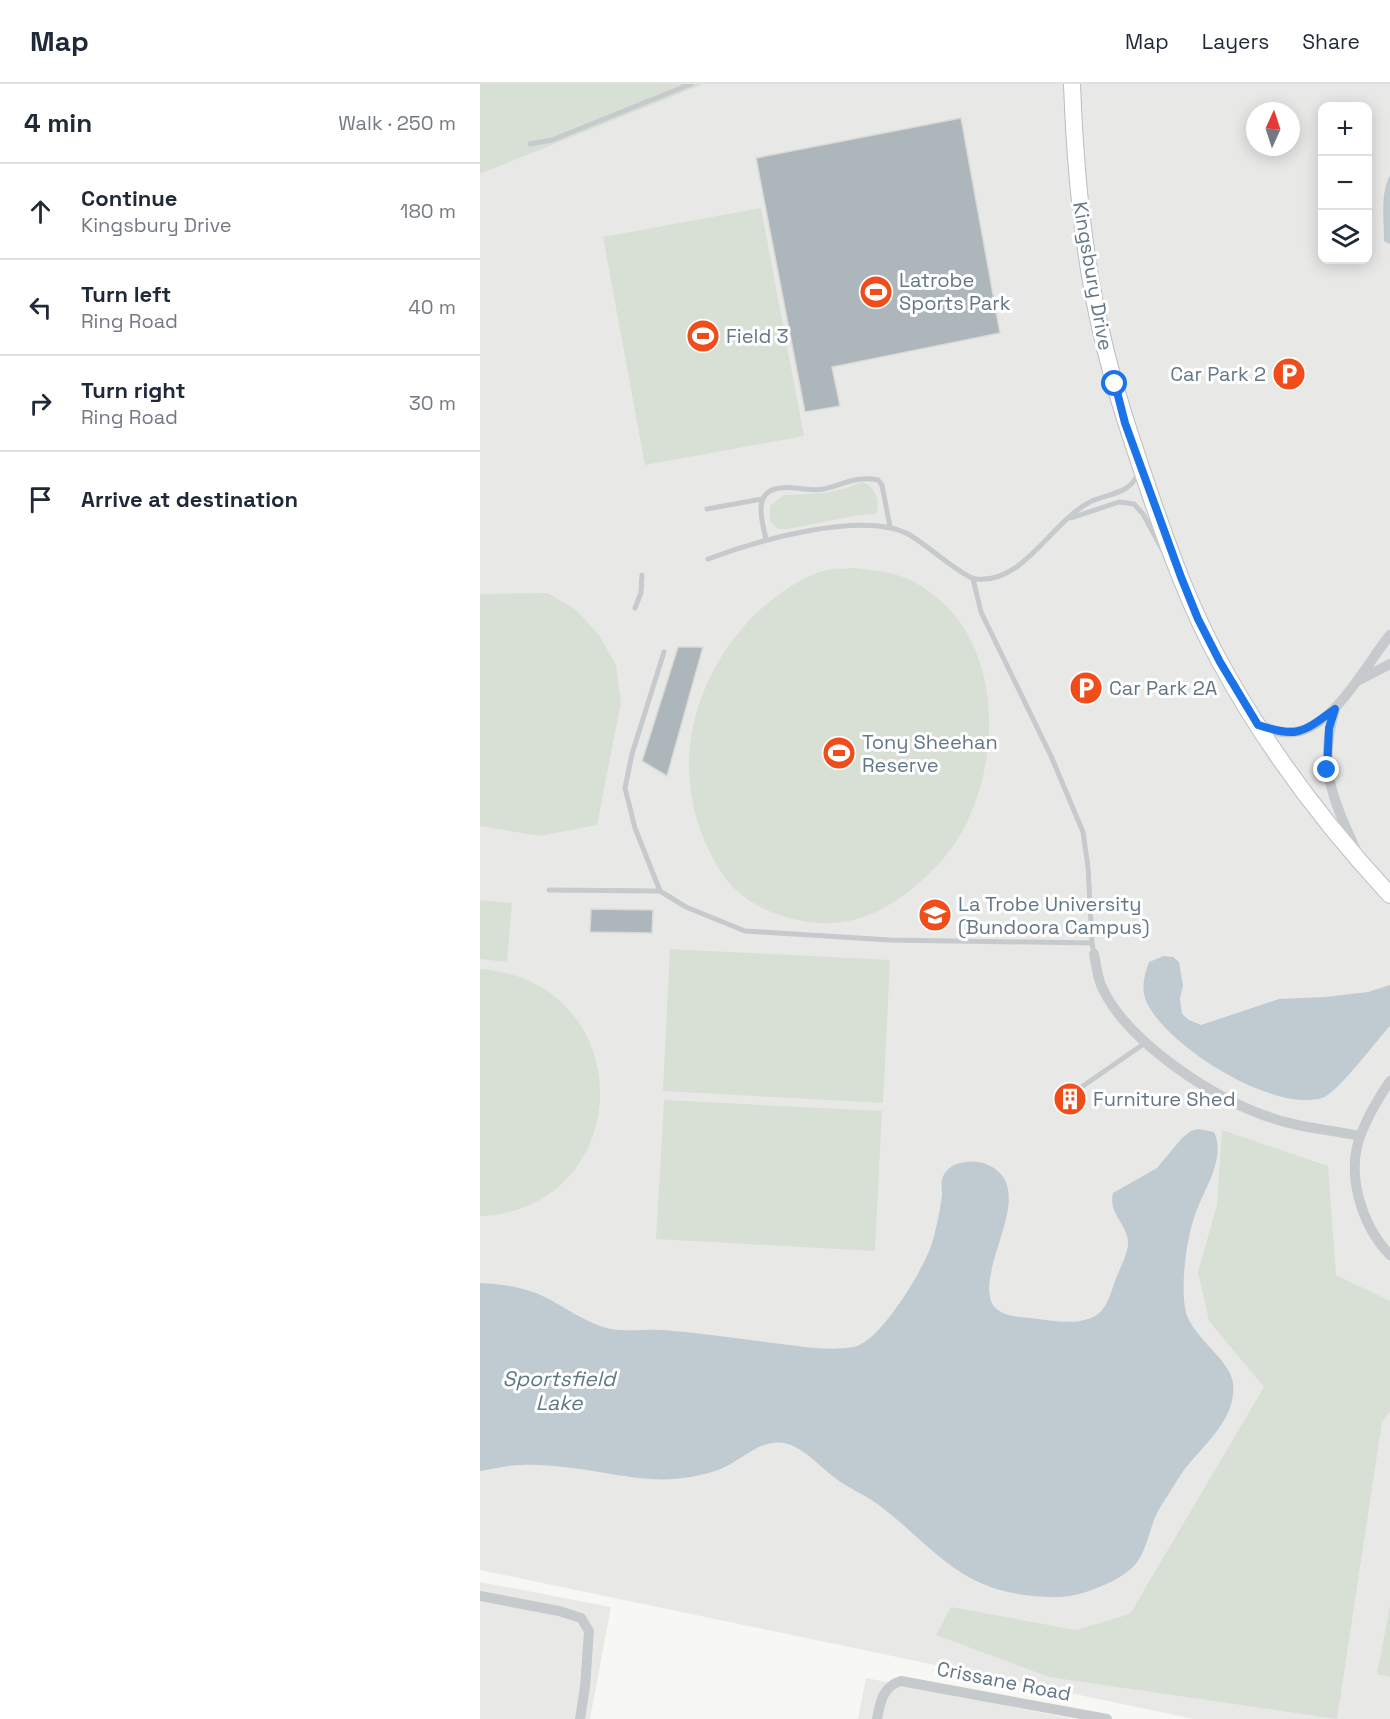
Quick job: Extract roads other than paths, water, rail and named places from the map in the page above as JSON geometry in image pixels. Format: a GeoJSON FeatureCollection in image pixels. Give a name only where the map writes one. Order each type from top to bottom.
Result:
{"type":"FeatureCollection","features":[{"type":"Feature","properties":{"kind":"main road","name":"Kingsbury Drive"},"geometry":{"type":"LineString","coordinates":[[1072,84],[1077,175],[1090,277],[1100,329],[1140,466],[1178,570],[1198,619],[1220,662],[1258,725],[1328,822],[1363,866],[1390,895]]}},
{"type":"Feature","properties":{"kind":"street"},"geometry":{"type":"LineString","coordinates":[[1258,725],[1281,732],[1296,732],[1308,728],[1335,709],[1390,635]]}},
{"type":"Feature","properties":{"kind":"street"},"geometry":{"type":"LineString","coordinates":[[1357,681],[1390,664]]}},
{"type":"Feature","properties":{"kind":"street"},"geometry":{"type":"LineString","coordinates":[[1335,709],[1329,728],[1327,770],[1331,792],[1363,866]]}},
{"type":"Feature","properties":{"kind":"street"},"geometry":{"type":"LineString","coordinates":[[1093,948],[1101,984],[1112,1006],[1128,1027],[1145,1043],[1190,1077],[1249,1110],[1273,1119],[1360,1136]]}},
{"type":"Feature","properties":{"kind":"street"},"geometry":{"type":"LineString","coordinates":[[1390,1081],[1381,1093],[1360,1136],[1355,1175],[1360,1201],[1368,1224],[1378,1242],[1390,1255]]}},
{"type":"Feature","properties":{"kind":"street"},"geometry":{"type":"LineString","coordinates":[[480,1596],[559,1611],[581,1618],[589,1631],[580,1719]]}},
{"type":"Feature","properties":{"kind":"street","name":"Crissane Road"},"geometry":{"type":"LineString","coordinates":[[877,1719],[882,1697],[890,1686],[908,1681],[1107,1719]]}},
{"type":"Feature","properties":{"kind":"lane"},"geometry":{"type":"LineString","coordinates":[[531,144],[552,140],[692,84]]}},
{"type":"Feature","properties":{"kind":"lane"},"geometry":{"type":"LineString","coordinates":[[708,559],[766,539],[871,524],[890,527],[913,537],[973,579],[991,579],[1016,569],[1069,518],[1090,502],[1127,489],[1136,479],[1140,466]]}},
{"type":"Feature","properties":{"kind":"lane"},"geometry":{"type":"LineString","coordinates":[[766,539],[759,506],[762,499],[773,490],[784,488],[810,491],[860,478],[878,480],[882,485],[890,527]]}},
{"type":"Feature","properties":{"kind":"lane"},"geometry":{"type":"LineString","coordinates":[[707,510],[762,499]]}},
{"type":"Feature","properties":{"kind":"lane"},"geometry":{"type":"LineString","coordinates":[[1069,518],[1119,502],[1134,504],[1143,514],[1161,549],[1178,570]]}},
{"type":"Feature","properties":{"kind":"lane"},"geometry":{"type":"LineString","coordinates":[[635,608],[641,593],[642,575]]}},
{"type":"Feature","properties":{"kind":"lane"},"geometry":{"type":"LineString","coordinates":[[549,890],[660,891],[686,907],[745,931],[890,940],[1093,948],[1088,867],[1083,832],[1051,756],[981,612],[973,579]]}},
{"type":"Feature","properties":{"kind":"lane"},"geometry":{"type":"LineString","coordinates":[[660,891],[635,828],[625,788],[664,652]]}},
{"type":"Feature","properties":{"kind":"lane"},"geometry":{"type":"LineString","coordinates":[[1073,1093],[1145,1043]]}},
{"type":"Feature","properties":{"kind":"water"},"geometry":{"type":"Polygon","coordinates":[[[1390,175],[1390,244],[1384,241],[1383,207],[1390,175]]]}},
{"type":"Feature","properties":{"kind":"water"},"geometry":{"type":"Polygon","coordinates":[[[1164,956],[1173,957],[1179,962],[1183,986],[1180,998],[1182,1014],[1201,1025],[1279,999],[1368,992],[1390,985],[1390,1026],[1329,1094],[1322,1098],[1301,1100],[1277,1096],[1250,1086],[1223,1072],[1175,1037],[1157,1019],[1146,1001],[1144,982],[1149,962],[1164,956]]]}},
{"type":"Feature","properties":{"kind":"water","name":"Sportsfield Lake"},"geometry":{"type":"Polygon","coordinates":[[[1198,1129],[1214,1132],[1217,1153],[1212,1175],[1194,1218],[1189,1239],[1184,1274],[1185,1308],[1194,1328],[1230,1374],[1233,1396],[1230,1408],[1218,1430],[1184,1470],[1161,1506],[1139,1559],[1129,1571],[1112,1582],[1079,1594],[1053,1597],[1007,1592],[985,1585],[949,1564],[880,1506],[839,1481],[804,1452],[782,1443],[756,1448],[717,1470],[674,1479],[643,1478],[538,1465],[480,1471],[480,1283],[529,1291],[545,1297],[592,1323],[611,1329],[678,1331],[817,1348],[854,1347],[864,1342],[888,1319],[919,1271],[935,1234],[944,1174],[954,1165],[973,1161],[994,1168],[1005,1180],[1009,1195],[989,1285],[994,1306],[1002,1313],[1014,1316],[1081,1321],[1094,1317],[1102,1310],[1127,1250],[1127,1235],[1114,1209],[1113,1193],[1157,1168],[1182,1138],[1198,1129]]]}},
{"type":"Feature","properties":{"kind":"place","name":"Latrobe Sports Park"},"geometry":{"type":"Point","coordinates":[876,292]}},
{"type":"Feature","properties":{"kind":"place","name":"Field 3"},"geometry":{"type":"Point","coordinates":[703,336]}},
{"type":"Feature","properties":{"kind":"place","name":"Car Park 2"},"geometry":{"type":"Point","coordinates":[1289,374]}},
{"type":"Feature","properties":{"kind":"place","name":"Car Park 2A"},"geometry":{"type":"Point","coordinates":[1086,688]}},
{"type":"Feature","properties":{"kind":"place","name":"Tony Sheehan Reserve"},"geometry":{"type":"Point","coordinates":[839,753]}},
{"type":"Feature","properties":{"kind":"place","name":"La Trobe University (Bundoora Campus)"},"geometry":{"type":"Point","coordinates":[935,915]}},
{"type":"Feature","properties":{"kind":"place","name":"Furniture Shed"},"geometry":{"type":"Point","coordinates":[1070,1099]}}]}
